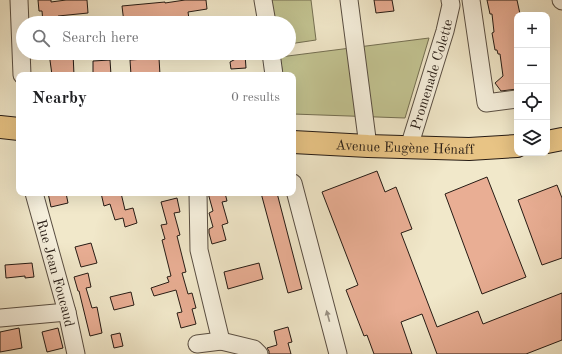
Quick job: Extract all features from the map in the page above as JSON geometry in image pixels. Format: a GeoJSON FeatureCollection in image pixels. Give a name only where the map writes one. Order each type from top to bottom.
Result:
{"type":"FeatureCollection","features":[{"type":"Feature","properties":{"kind":"main road"},"geometry":{"type":"LineString","coordinates":[[0,128],[16,129]]}},
{"type":"Feature","properties":{"kind":"main road"},"geometry":{"type":"LineString","coordinates":[[550,141],[562,139]]}},
{"type":"Feature","properties":{"kind":"main road","name":"Avenue Eugène Hénaff"},"geometry":{"type":"LineString","coordinates":[[296,142],[409,148],[468,149],[514,146]]}},
{"type":"Feature","properties":{"kind":"street"},"geometry":{"type":"LineString","coordinates":[[19,0],[20,16]]}},
{"type":"Feature","properties":{"kind":"street"},"geometry":{"type":"LineString","coordinates":[[263,0],[265,16]]}},
{"type":"Feature","properties":{"kind":"street"},"geometry":{"type":"LineString","coordinates":[[349,0],[368,146]]}},
{"type":"Feature","properties":{"kind":"street"},"geometry":{"type":"LineString","coordinates":[[471,0],[486,103],[514,99]]}},
{"type":"Feature","properties":{"kind":"street","name":"Promenade Colette"},"geometry":{"type":"LineString","coordinates":[[409,148],[445,31],[451,2]]}},
{"type":"Feature","properties":{"kind":"street"},"geometry":{"type":"LineString","coordinates":[[21,60],[22,72]]}},
{"type":"Feature","properties":{"kind":"street"},"geometry":{"type":"LineString","coordinates":[[272,60],[274,72]]}},
{"type":"Feature","properties":{"kind":"street"},"geometry":{"type":"LineString","coordinates":[[296,194],[338,354]]}},
{"type":"Feature","properties":{"kind":"street","name":"Rue Jean Foucaud"},"geometry":{"type":"LineString","coordinates":[[35,196],[67,312],[76,354]]}},
{"type":"Feature","properties":{"kind":"street"},"geometry":{"type":"LineString","coordinates":[[198,196],[199,250],[222,341]]}},
{"type":"Feature","properties":{"kind":"street"},"geometry":{"type":"LineString","coordinates":[[0,318],[67,312]]}},
{"type":"Feature","properties":{"kind":"street"},"geometry":{"type":"LineString","coordinates":[[197,344],[222,341],[254,349],[260,354]]}},
{"type":"Feature","properties":{"kind":"green space"},"geometry":{"type":"Polygon","coordinates":[[[269,0],[311,0],[316,40],[296,43],[296,16],[272,16],[269,0]]]}},
{"type":"Feature","properties":{"kind":"green space"},"geometry":{"type":"Polygon","coordinates":[[[429,38],[405,118],[296,114],[296,72],[282,72],[280,60],[296,60],[296,55],[429,38]]]}},
{"type":"Feature","properties":{"kind":"building"},"geometry":{"type":"Polygon","coordinates":[[[38,0],[51,0],[51,2],[87,0],[88,13],[42,16],[42,11],[39,11],[38,0]]]}},
{"type":"Feature","properties":{"kind":"building"},"geometry":{"type":"Polygon","coordinates":[[[185,0],[206,0],[207,9],[188,12],[189,16],[123,16],[122,6],[185,0]]]}},
{"type":"Feature","properties":{"kind":"building"},"geometry":{"type":"Polygon","coordinates":[[[374,0],[392,0],[394,11],[376,13],[374,0]]]}},
{"type":"Feature","properties":{"kind":"building"},"geometry":{"type":"Polygon","coordinates":[[[487,0],[517,0],[520,12],[514,12],[514,89],[501,91],[495,83],[503,76],[500,54],[498,54],[497,50],[495,50],[492,33],[494,32],[492,14],[490,14],[487,0]]]}},
{"type":"Feature","properties":{"kind":"building"},"geometry":{"type":"Polygon","coordinates":[[[50,60],[73,60],[74,72],[52,72],[50,60]]]}},
{"type":"Feature","properties":{"kind":"building"},"geometry":{"type":"Polygon","coordinates":[[[110,60],[111,72],[93,72],[93,61],[110,60]]]}},
{"type":"Feature","properties":{"kind":"building"},"geometry":{"type":"Polygon","coordinates":[[[130,60],[159,60],[160,72],[131,72],[130,60]]]}},
{"type":"Feature","properties":{"kind":"building"},"geometry":{"type":"Polygon","coordinates":[[[234,60],[245,60],[246,68],[231,69],[230,62],[234,60]]]}},
{"type":"Feature","properties":{"kind":"building"},"geometry":{"type":"Polygon","coordinates":[[[377,171],[385,192],[396,187],[412,229],[401,233],[437,327],[478,311],[483,324],[562,293],[562,340],[526,354],[437,354],[422,314],[401,322],[412,354],[374,354],[367,335],[364,336],[346,290],[358,285],[322,192],[377,171]]]}},
{"type":"Feature","properties":{"kind":"building"},"geometry":{"type":"Polygon","coordinates":[[[487,177],[526,277],[482,294],[445,194],[487,177]]]}},
{"type":"Feature","properties":{"kind":"building"},"geometry":{"type":"Polygon","coordinates":[[[557,185],[562,198],[562,258],[542,265],[518,200],[557,185]]]}},
{"type":"Feature","properties":{"kind":"building"},"geometry":{"type":"Polygon","coordinates":[[[49,196],[67,196],[68,203],[51,207],[49,196]]]}},
{"type":"Feature","properties":{"kind":"building"},"geometry":{"type":"Polygon","coordinates":[[[102,196],[122,196],[125,210],[133,208],[137,223],[125,227],[123,218],[115,220],[110,204],[104,206],[102,196]]]}},
{"type":"Feature","properties":{"kind":"building"},"geometry":{"type":"Polygon","coordinates":[[[209,196],[226,196],[227,201],[222,202],[228,223],[222,225],[226,240],[212,244],[209,229],[213,227],[209,213],[213,211],[209,196]]]}},
{"type":"Feature","properties":{"kind":"building"},"geometry":{"type":"Polygon","coordinates":[[[262,196],[278,196],[302,289],[288,293],[262,196]]]}},
{"type":"Feature","properties":{"kind":"building"},"geometry":{"type":"Polygon","coordinates":[[[177,198],[180,212],[174,213],[180,235],[177,236],[186,272],[182,273],[188,294],[192,293],[196,308],[192,309],[196,324],[181,328],[177,313],[182,312],[176,290],[154,296],[151,288],[169,282],[167,277],[171,276],[162,240],[165,239],[161,225],[167,224],[161,202],[177,198]]]}},
{"type":"Feature","properties":{"kind":"building"},"geometry":{"type":"Polygon","coordinates":[[[91,243],[97,263],[81,267],[75,247],[91,243]]]}},
{"type":"Feature","properties":{"kind":"building"},"geometry":{"type":"Polygon","coordinates":[[[32,263],[34,277],[25,278],[25,276],[6,278],[5,265],[32,263]]]}},
{"type":"Feature","properties":{"kind":"building"},"geometry":{"type":"Polygon","coordinates":[[[259,263],[263,279],[228,289],[224,272],[259,263]]]}},
{"type":"Feature","properties":{"kind":"building"},"geometry":{"type":"Polygon","coordinates":[[[88,273],[91,287],[86,288],[92,308],[97,307],[102,333],[90,336],[74,277],[88,273]]]}},
{"type":"Feature","properties":{"kind":"building"},"geometry":{"type":"Polygon","coordinates":[[[131,292],[134,305],[114,310],[110,297],[131,292]]]}},
{"type":"Feature","properties":{"kind":"building"},"geometry":{"type":"Polygon","coordinates":[[[288,327],[292,342],[288,343],[291,354],[269,354],[267,348],[277,345],[274,331],[288,327]]]}},
{"type":"Feature","properties":{"kind":"building"},"geometry":{"type":"Polygon","coordinates":[[[19,328],[22,348],[0,352],[0,332],[19,328]]]}},
{"type":"Feature","properties":{"kind":"building"},"geometry":{"type":"Polygon","coordinates":[[[58,328],[63,348],[47,352],[42,332],[58,328]]]}},
{"type":"Feature","properties":{"kind":"building"},"geometry":{"type":"Polygon","coordinates":[[[120,333],[123,346],[114,348],[111,335],[120,333]]]}}]}
